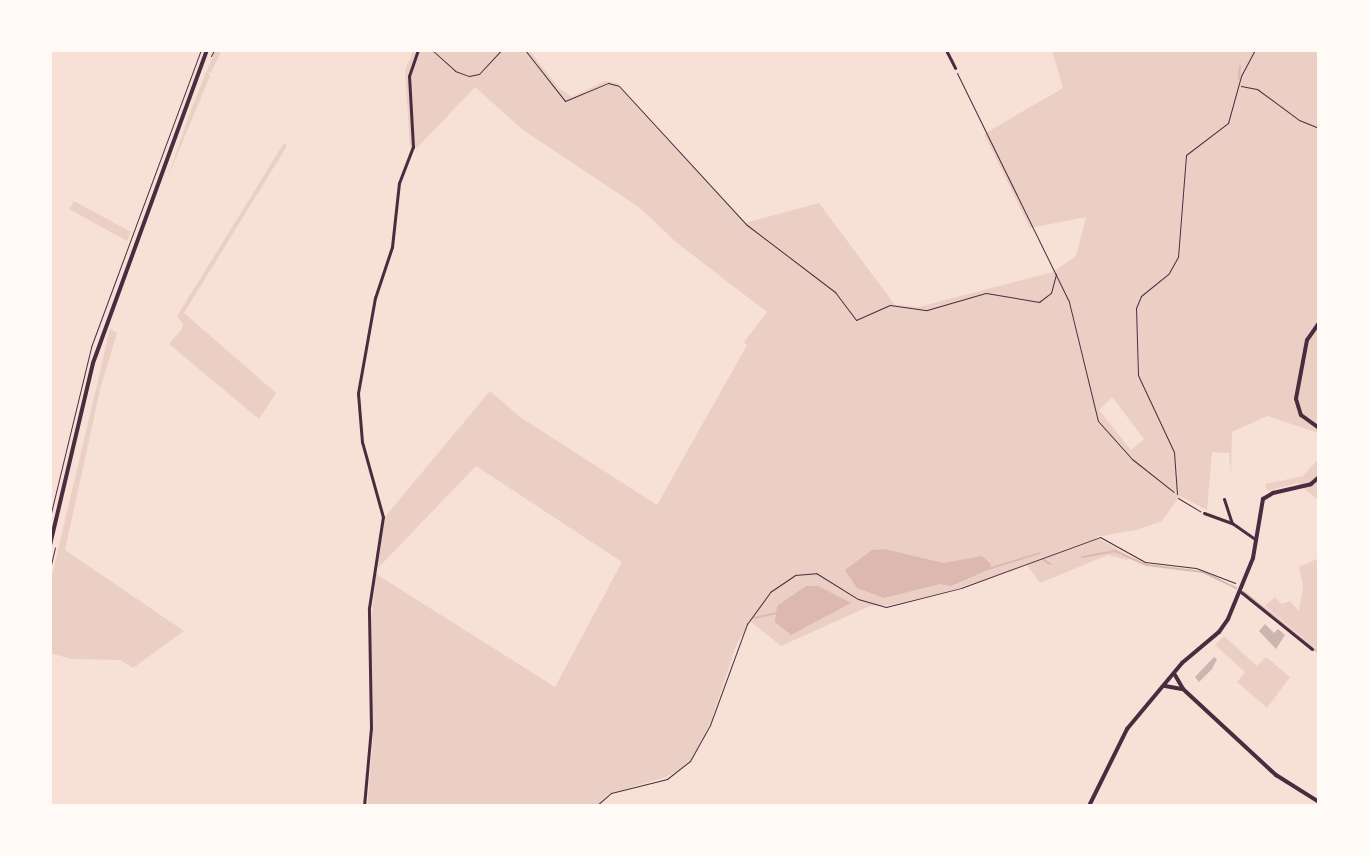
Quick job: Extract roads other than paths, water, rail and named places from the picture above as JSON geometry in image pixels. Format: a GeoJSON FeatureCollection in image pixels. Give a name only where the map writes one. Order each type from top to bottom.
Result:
{"type":"FeatureCollection","features":[{"type":"Feature","properties":{"kind":"street"},"geometry":{"type":"LineString","coordinates":[[50,545],[93,363],[207,50]]}},
{"type":"Feature","properties":{"kind":"street"},"geometry":{"type":"LineString","coordinates":[[364,806],[371,728],[368,617],[383,517],[362,442],[358,393],[371,316],[392,247],[399,183],[413,147],[409,76],[418,50]]}},
{"type":"Feature","properties":{"kind":"street"},"geometry":{"type":"LineString","coordinates":[[946,50],[955,68]]}},
{"type":"Feature","properties":{"kind":"street"},"geometry":{"type":"LineString","coordinates":[[1319,323],[1307,340],[1296,399],[1301,415],[1319,428]]}},
{"type":"Feature","properties":{"kind":"street"},"geometry":{"type":"LineString","coordinates":[[1089,806],[1121,738],[1185,660],[1223,627],[1240,592],[1256,540],[1262,502],[1273,493],[1307,486],[1319,477]]}},
{"type":"Feature","properties":{"kind":"street"},"geometry":{"type":"LineString","coordinates":[[1224,499],[1232,523]]}},
{"type":"Feature","properties":{"kind":"street"},"geometry":{"type":"LineString","coordinates":[[1204,513],[1232,523],[1256,540]]}},
{"type":"Feature","properties":{"kind":"street"},"geometry":{"type":"LineString","coordinates":[[1240,592],[1312,649]]}},
{"type":"Feature","properties":{"kind":"street"},"geometry":{"type":"LineString","coordinates":[[1175,675],[1183,689],[1276,775],[1319,802]]}},
{"type":"Feature","properties":{"kind":"street"},"geometry":{"type":"LineString","coordinates":[[1165,686],[1183,689]]}},
{"type":"Feature","properties":{"kind":"waterway"},"geometry":{"type":"LineString","coordinates":[[1239,79],[1240,66]]}},
{"type":"Feature","properties":{"kind":"waterway"},"geometry":{"type":"LineString","coordinates":[[1082,557],[1115,551],[1147,565],[1203,572],[1236,588]]}},
{"type":"Feature","properties":{"kind":"waterway"},"geometry":{"type":"LineString","coordinates":[[988,569],[1040,553]]}},
{"type":"Feature","properties":{"kind":"waterway"},"geometry":{"type":"LineString","coordinates":[[1043,559],[1050,564]]}},
{"type":"Feature","properties":{"kind":"waterway"},"geometry":{"type":"LineString","coordinates":[[1244,592],[1319,653]]}},
{"type":"Feature","properties":{"kind":"waterway"},"geometry":{"type":"LineString","coordinates":[[754,618],[778,613]]}}]}
